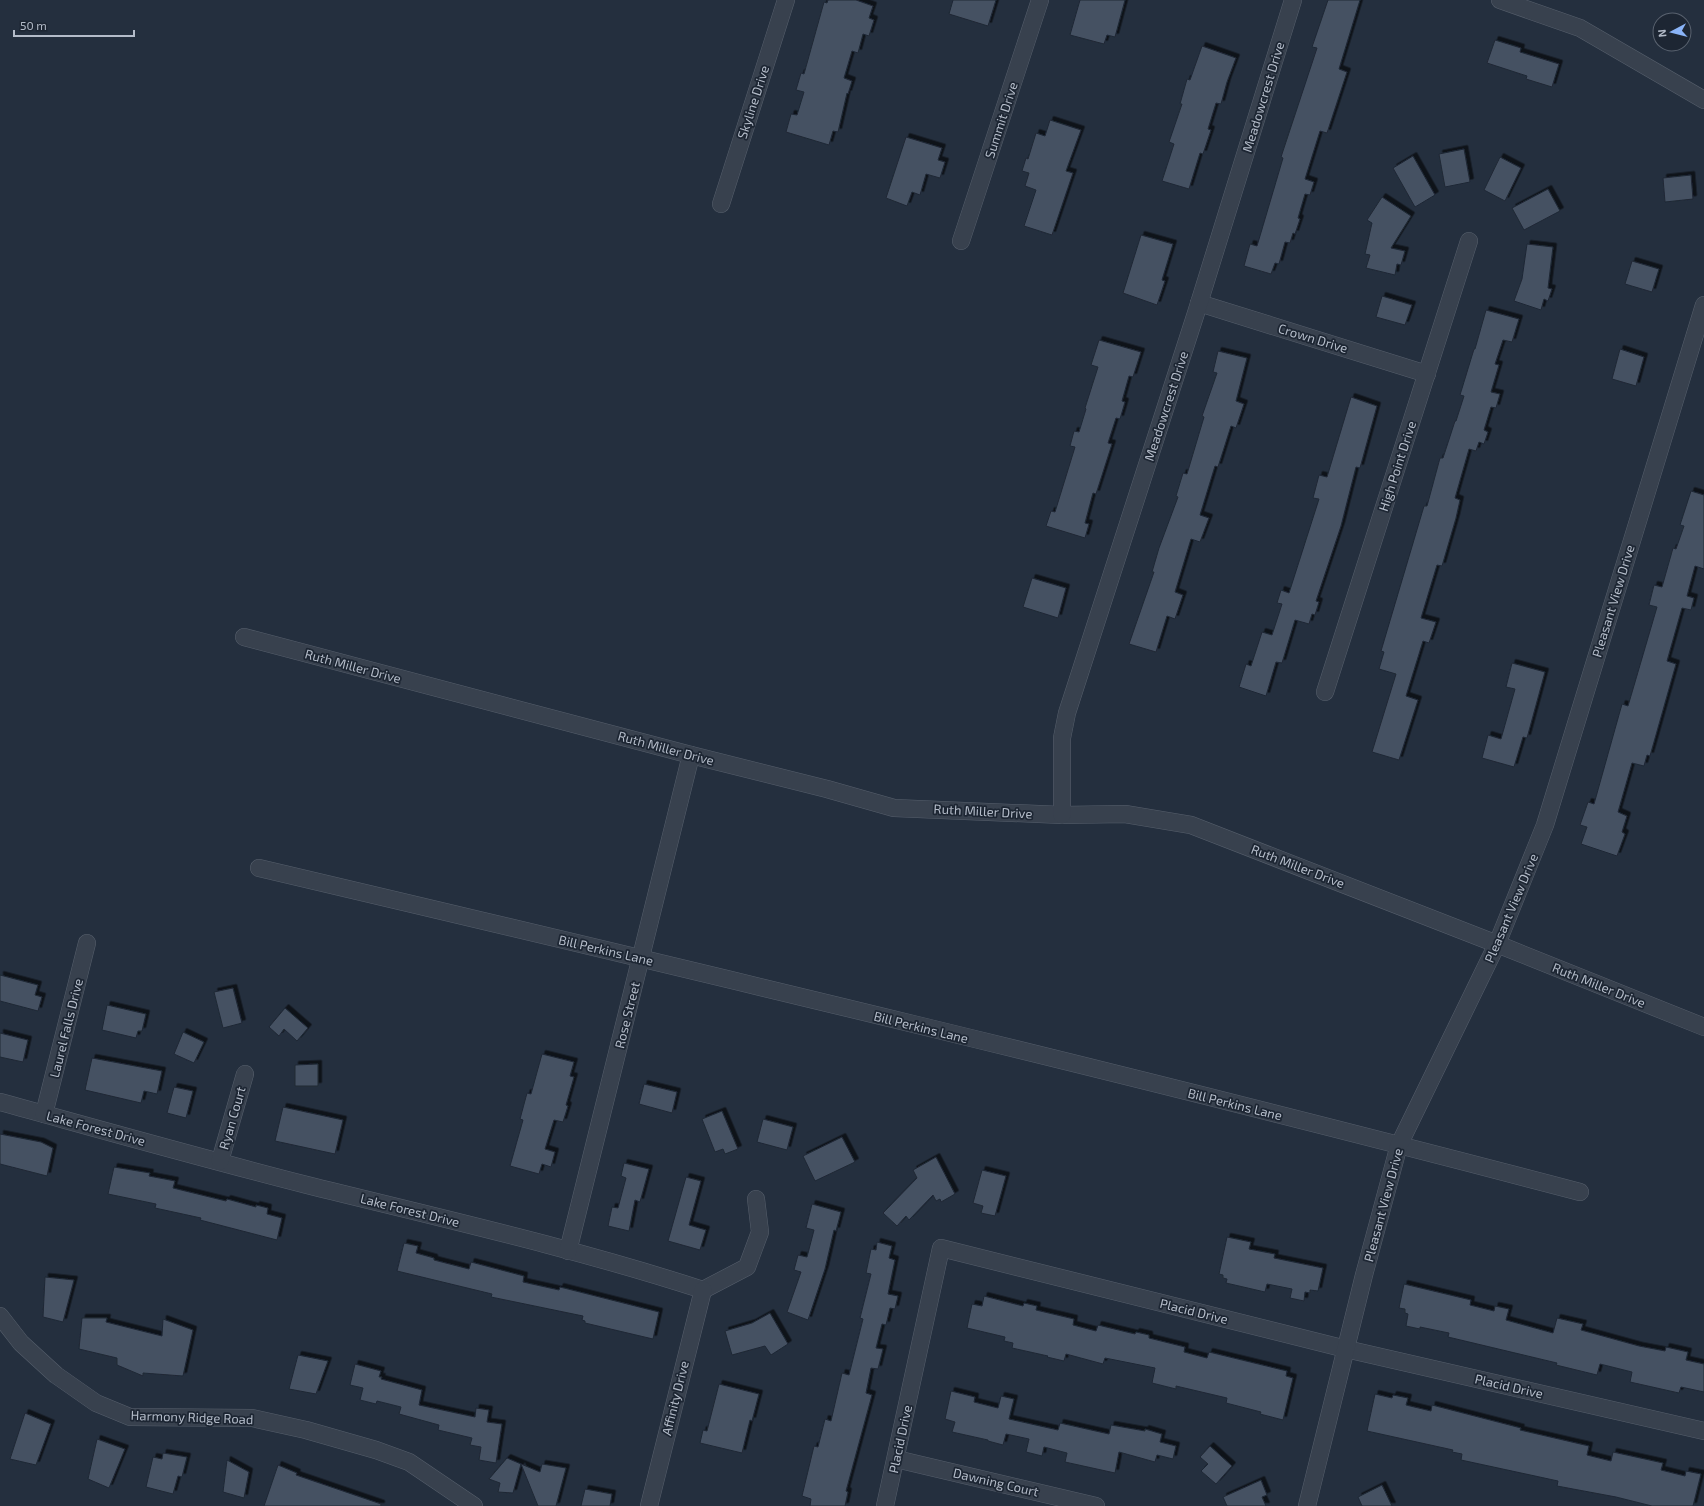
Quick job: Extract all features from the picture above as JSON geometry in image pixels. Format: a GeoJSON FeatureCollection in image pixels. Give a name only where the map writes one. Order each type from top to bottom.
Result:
{"type":"FeatureCollection","features":[{"type":"Feature","properties":{"kind":"street","name":"Skyline Drive"},"geometry":{"type":"LineString","coordinates":[[721,204],[786,0]]}},
{"type":"Feature","properties":{"kind":"street","name":"Summit Drive"},"geometry":{"type":"LineString","coordinates":[[961,241],[1040,0]]}},
{"type":"Feature","properties":{"kind":"street","name":"Meadowcrest Drive"},"geometry":{"type":"LineString","coordinates":[[1062,815],[1062,738],[1067,712],[1199,303],[1293,0]]}},
{"type":"Feature","properties":{"kind":"street"},"geometry":{"type":"LineString","coordinates":[[1500,0],[1580,28],[1704,100]]}},
{"type":"Feature","properties":{"kind":"street","name":"High Point Drive"},"geometry":{"type":"LineString","coordinates":[[1325,692],[1469,241]]}},
{"type":"Feature","properties":{"kind":"street","name":"Crown Drive"},"geometry":{"type":"LineString","coordinates":[[1199,303],[1427,374]]}},
{"type":"Feature","properties":{"kind":"street","name":"Pleasant View Drive"},"geometry":{"type":"LineString","coordinates":[[1307,1506],[1399,1145],[1497,944],[1545,825],[1704,305]]}},
{"type":"Feature","properties":{"kind":"street","name":"Ruth Miller Drive"},"geometry":{"type":"LineString","coordinates":[[244,637],[691,755],[827,789],[894,808],[1062,815],[1125,814],[1191,825],[1497,944],[1704,1027]]}},
{"type":"Feature","properties":{"kind":"street","name":"Rose Street"},"geometry":{"type":"LineString","coordinates":[[568,1251],[642,958],[691,755]]}},
{"type":"Feature","properties":{"kind":"street","name":"Bill Perkins Lane"},"geometry":{"type":"LineString","coordinates":[[259,868],[642,958],[1399,1145],[1580,1192]]}},
{"type":"Feature","properties":{"kind":"street","name":"Laurel Falls Drive"},"geometry":{"type":"LineString","coordinates":[[44,1114],[87,943]]}},
{"type":"Feature","properties":{"kind":"street","name":"Ryan Court"},"geometry":{"type":"LineString","coordinates":[[220,1161],[244,1074]]}},
{"type":"Feature","properties":{"kind":"street","name":"Lake Forest Drive"},"geometry":{"type":"LineString","coordinates":[[0,1102],[220,1161],[656,1274],[703,1290]]}},
{"type":"Feature","properties":{"kind":"street"},"geometry":{"type":"LineString","coordinates":[[703,1290],[747,1267],[760,1232],[756,1199]]}},
{"type":"Feature","properties":{"kind":"street","name":"Placid Drive"},"geometry":{"type":"LineString","coordinates":[[885,1506],[941,1248],[1346,1349],[1704,1431]]}},
{"type":"Feature","properties":{"kind":"street","name":"Affinity Drive"},"geometry":{"type":"LineString","coordinates":[[649,1506],[703,1290]]}},
{"type":"Feature","properties":{"kind":"street","name":"Harmony Ridge Road"},"geometry":{"type":"LineString","coordinates":[[0,1316],[21,1343],[56,1375],[96,1403],[130,1417],[252,1418],[306,1430],[376,1450],[409,1462],[474,1506]]}},
{"type":"Feature","properties":{"kind":"street","name":"Dawning Court"},"geometry":{"type":"LineString","coordinates":[[896,1459],[1096,1506]]}},
{"type":"Feature","properties":{"kind":"building"},"geometry":{"type":"Polygon","coordinates":[[[828,0],[856,0],[873,6],[869,18],[874,20],[869,36],[863,34],[858,53],[852,51],[844,78],[852,81],[848,94],[847,93],[838,132],[833,131],[829,145],[786,132],[791,114],[797,115],[804,92],[796,90],[801,73],[804,74],[824,2],[827,3],[828,0]]]}},
{"type":"Feature","properties":{"kind":"building"},"geometry":{"type":"Polygon","coordinates":[[[953,0],[996,0],[988,26],[949,14],[953,0]]]}},
{"type":"Feature","properties":{"kind":"building"},"geometry":{"type":"Polygon","coordinates":[[[1080,0],[1125,0],[1115,37],[1107,35],[1104,44],[1070,35],[1080,0]]]}},
{"type":"Feature","properties":{"kind":"building"},"geometry":{"type":"Polygon","coordinates":[[[1328,0],[1360,0],[1339,69],[1347,72],[1327,133],[1320,131],[1305,179],[1314,182],[1310,195],[1305,194],[1298,218],[1300,219],[1295,234],[1293,233],[1290,243],[1285,242],[1279,264],[1275,263],[1271,274],[1244,266],[1250,244],[1257,246],[1283,158],[1281,157],[1317,48],[1312,47],[1328,0]]]}},
{"type":"Feature","properties":{"kind":"building"},"geometry":{"type":"Polygon","coordinates":[[[1495,40],[1521,48],[1520,52],[1559,64],[1552,87],[1526,79],[1527,76],[1487,63],[1495,40]]]}},
{"type":"Feature","properties":{"kind":"building"},"geometry":{"type":"Polygon","coordinates":[[[1202,46],[1236,58],[1221,104],[1216,103],[1208,129],[1211,130],[1203,154],[1200,153],[1189,189],[1162,181],[1174,144],[1169,142],[1182,104],[1180,104],[1187,79],[1190,80],[1202,46]]]}},
{"type":"Feature","properties":{"kind":"building"},"geometry":{"type":"Polygon","coordinates":[[[1050,120],[1081,130],[1066,171],[1073,173],[1052,235],[1024,226],[1036,190],[1025,186],[1029,173],[1022,171],[1026,158],[1028,159],[1036,133],[1045,136],[1050,120]]]}},
{"type":"Feature","properties":{"kind":"building"},"geometry":{"type":"Polygon","coordinates":[[[906,137],[942,148],[938,160],[945,162],[940,178],[926,174],[920,195],[912,192],[907,206],[886,198],[906,137]]]}},
{"type":"Feature","properties":{"kind":"building"},"geometry":{"type":"Polygon","coordinates":[[[1464,149],[1470,182],[1445,187],[1439,154],[1464,149]]]}},
{"type":"Feature","properties":{"kind":"building"},"geometry":{"type":"Polygon","coordinates":[[[1413,156],[1435,195],[1415,207],[1393,168],[1413,156]]]}},
{"type":"Feature","properties":{"kind":"building"},"geometry":{"type":"Polygon","coordinates":[[[1500,157],[1521,168],[1505,201],[1484,190],[1500,157]]]}},
{"type":"Feature","properties":{"kind":"building"},"geometry":{"type":"Polygon","coordinates":[[[1691,175],[1693,199],[1665,202],[1663,178],[1691,175]]]}},
{"type":"Feature","properties":{"kind":"building"},"geometry":{"type":"Polygon","coordinates":[[[1548,189],[1560,211],[1524,230],[1512,208],[1548,189]]]}},
{"type":"Feature","properties":{"kind":"building"},"geometry":{"type":"Polygon","coordinates":[[[1382,197],[1411,216],[1391,248],[1405,251],[1401,265],[1397,264],[1395,275],[1366,268],[1370,255],[1365,254],[1372,223],[1367,220],[1382,197]]]}},
{"type":"Feature","properties":{"kind":"building"},"geometry":{"type":"Polygon","coordinates":[[[1141,235],[1173,244],[1162,280],[1165,281],[1157,305],[1123,293],[1141,235]]]}},
{"type":"Feature","properties":{"kind":"building"},"geometry":{"type":"Polygon","coordinates":[[[1527,244],[1553,247],[1548,288],[1552,289],[1548,301],[1544,299],[1541,310],[1514,301],[1522,279],[1527,244]]]}},
{"type":"Feature","properties":{"kind":"building"},"geometry":{"type":"Polygon","coordinates":[[[1632,261],[1659,269],[1652,292],[1625,284],[1632,261]]]}},
{"type":"Feature","properties":{"kind":"building"},"geometry":{"type":"Polygon","coordinates":[[[1382,296],[1412,305],[1405,325],[1376,317],[1382,296]]]}},
{"type":"Feature","properties":{"kind":"building"},"geometry":{"type":"Polygon","coordinates":[[[1486,310],[1519,319],[1512,342],[1503,340],[1495,364],[1499,365],[1491,392],[1500,394],[1496,408],[1491,407],[1484,430],[1488,432],[1484,444],[1479,442],[1476,451],[1469,449],[1455,498],[1460,500],[1456,518],[1442,566],[1437,565],[1421,618],[1436,622],[1429,643],[1423,641],[1406,696],[1418,700],[1399,760],[1372,752],[1396,674],[1379,669],[1384,652],[1381,651],[1424,506],[1427,506],[1440,458],[1443,458],[1464,396],[1460,395],[1486,310]]]}},
{"type":"Feature","properties":{"kind":"building"},"geometry":{"type":"Polygon","coordinates":[[[1099,340],[1141,352],[1133,377],[1129,376],[1122,401],[1125,402],[1120,419],[1116,418],[1108,443],[1112,444],[1096,494],[1093,493],[1085,523],[1089,524],[1085,538],[1046,526],[1051,511],[1055,512],[1075,447],[1070,446],[1074,431],[1079,432],[1098,367],[1091,365],[1099,340]]]}},
{"type":"Feature","properties":{"kind":"building"},"geometry":{"type":"Polygon","coordinates":[[[1620,349],[1644,357],[1636,386],[1612,379],[1620,349]]]}},
{"type":"Feature","properties":{"kind":"building"},"geometry":{"type":"Polygon","coordinates":[[[1218,351],[1247,358],[1236,401],[1244,404],[1236,428],[1231,426],[1218,467],[1215,466],[1200,515],[1209,518],[1200,542],[1191,539],[1175,592],[1183,595],[1175,619],[1167,616],[1156,652],[1129,644],[1154,572],[1152,572],[1159,548],[1178,497],[1176,496],[1183,473],[1187,474],[1204,417],[1202,416],[1217,373],[1213,372],[1218,351]]]}},
{"type":"Feature","properties":{"kind":"building"},"geometry":{"type":"Polygon","coordinates":[[[1351,397],[1377,406],[1360,468],[1356,467],[1341,526],[1316,601],[1319,602],[1315,615],[1312,614],[1309,624],[1295,620],[1282,663],[1276,662],[1266,696],[1239,687],[1246,664],[1251,666],[1262,632],[1272,635],[1282,604],[1277,603],[1281,590],[1289,593],[1319,499],[1313,498],[1319,475],[1327,477],[1351,397]]]}},
{"type":"Feature","properties":{"kind":"building"},"geometry":{"type":"Polygon","coordinates":[[[1691,491],[1704,495],[1704,569],[1695,566],[1687,596],[1694,598],[1691,610],[1682,608],[1667,661],[1676,664],[1650,756],[1647,755],[1644,766],[1632,763],[1618,812],[1627,816],[1622,832],[1625,834],[1617,856],[1581,844],[1587,827],[1580,825],[1588,802],[1594,804],[1622,704],[1628,706],[1657,607],[1649,605],[1654,585],[1662,587],[1673,548],[1676,549],[1684,526],[1680,525],[1691,491]]]}},
{"type":"Feature","properties":{"kind":"building"},"geometry":{"type":"Polygon","coordinates":[[[1032,578],[1066,588],[1058,618],[1023,607],[1032,578]]]}},
{"type":"Feature","properties":{"kind":"building"},"geometry":{"type":"Polygon","coordinates":[[[1512,663],[1545,672],[1527,738],[1523,737],[1514,767],[1482,758],[1488,735],[1501,739],[1515,689],[1506,687],[1512,663]]]}},
{"type":"Feature","properties":{"kind":"building"},"geometry":{"type":"Polygon","coordinates":[[[0,975],[38,985],[35,995],[42,997],[38,1011],[0,1001],[0,975]]]}},
{"type":"Feature","properties":{"kind":"building"},"geometry":{"type":"Polygon","coordinates":[[[233,988],[242,1023],[223,1028],[214,992],[233,988]]]}},
{"type":"Feature","properties":{"kind":"building"},"geometry":{"type":"Polygon","coordinates":[[[107,1005],[146,1014],[142,1031],[138,1031],[136,1038],[102,1030],[107,1005]]]}},
{"type":"Feature","properties":{"kind":"building"},"geometry":{"type":"Polygon","coordinates":[[[285,1008],[308,1028],[297,1041],[284,1029],[279,1036],[269,1027],[285,1008]]]}},
{"type":"Feature","properties":{"kind":"building"},"geometry":{"type":"Polygon","coordinates":[[[183,1032],[204,1042],[194,1063],[174,1054],[183,1032]]]}},
{"type":"Feature","properties":{"kind":"building"},"geometry":{"type":"Polygon","coordinates":[[[0,1033],[28,1040],[23,1062],[0,1057],[0,1033]]]}},
{"type":"Feature","properties":{"kind":"building"},"geometry":{"type":"Polygon","coordinates":[[[542,1054],[574,1062],[570,1076],[574,1077],[563,1122],[554,1120],[545,1149],[555,1152],[551,1167],[542,1164],[539,1174],[510,1166],[523,1120],[520,1119],[527,1093],[531,1094],[542,1054]]]}},
{"type":"Feature","properties":{"kind":"building"},"geometry":{"type":"Polygon","coordinates":[[[92,1058],[162,1071],[157,1094],[144,1091],[141,1103],[85,1090],[92,1058]]]}},
{"type":"Feature","properties":{"kind":"building"},"geometry":{"type":"Polygon","coordinates":[[[318,1064],[318,1086],[295,1086],[295,1065],[318,1064]]]}},
{"type":"Feature","properties":{"kind":"building"},"geometry":{"type":"Polygon","coordinates":[[[644,1084],[677,1092],[672,1113],[639,1104],[644,1084]]]}},
{"type":"Feature","properties":{"kind":"building"},"geometry":{"type":"Polygon","coordinates":[[[174,1087],[193,1091],[186,1118],[167,1113],[174,1087]]]}},
{"type":"Feature","properties":{"kind":"building"},"geometry":{"type":"Polygon","coordinates":[[[283,1107],[343,1120],[335,1154],[275,1141],[283,1107]]]}},
{"type":"Feature","properties":{"kind":"building"},"geometry":{"type":"Polygon","coordinates":[[[722,1111],[738,1149],[725,1154],[723,1149],[715,1152],[702,1119],[722,1111]]]}},
{"type":"Feature","properties":{"kind":"building"},"geometry":{"type":"Polygon","coordinates":[[[763,1119],[793,1127],[787,1150],[757,1142],[763,1119]]]}},
{"type":"Feature","properties":{"kind":"building"},"geometry":{"type":"Polygon","coordinates":[[[0,1134],[41,1142],[53,1148],[47,1176],[0,1164],[0,1134]]]}},
{"type":"Feature","properties":{"kind":"building"},"geometry":{"type":"Polygon","coordinates":[[[842,1137],[855,1162],[815,1181],[803,1156],[842,1137]]]}},
{"type":"Feature","properties":{"kind":"building"},"geometry":{"type":"Polygon","coordinates":[[[936,1157],[955,1194],[941,1202],[940,1199],[936,1201],[933,1195],[909,1220],[906,1216],[897,1226],[883,1213],[917,1178],[913,1170],[936,1157]]]}},
{"type":"Feature","properties":{"kind":"building"},"geometry":{"type":"Polygon","coordinates":[[[624,1163],[649,1169],[640,1202],[635,1200],[629,1231],[608,1226],[612,1207],[618,1208],[626,1178],[621,1176],[624,1163]]]}},
{"type":"Feature","properties":{"kind":"building"},"geometry":{"type":"Polygon","coordinates":[[[114,1167],[150,1173],[149,1176],[175,1181],[173,1188],[226,1201],[227,1199],[256,1207],[256,1205],[268,1208],[267,1214],[282,1218],[277,1240],[200,1220],[201,1218],[155,1208],[156,1204],[108,1194],[114,1167]]]}},
{"type":"Feature","properties":{"kind":"building"},"geometry":{"type":"Polygon","coordinates":[[[982,1170],[1006,1176],[995,1216],[981,1213],[983,1206],[973,1203],[982,1170]]]}},
{"type":"Feature","properties":{"kind":"building"},"geometry":{"type":"Polygon","coordinates":[[[686,1177],[701,1181],[689,1225],[706,1230],[700,1250],[668,1241],[686,1177]]]}},
{"type":"Feature","properties":{"kind":"building"},"geometry":{"type":"Polygon","coordinates":[[[812,1204],[841,1212],[836,1231],[834,1230],[825,1269],[808,1320],[787,1312],[801,1272],[794,1270],[798,1255],[807,1257],[814,1230],[806,1228],[812,1204]]]}},
{"type":"Feature","properties":{"kind":"building"},"geometry":{"type":"Polygon","coordinates":[[[1227,1237],[1251,1242],[1249,1249],[1275,1254],[1274,1258],[1323,1268],[1318,1291],[1310,1290],[1310,1293],[1305,1292],[1304,1301],[1290,1298],[1292,1289],[1267,1284],[1265,1292],[1226,1283],[1227,1279],[1223,1278],[1223,1275],[1219,1274],[1227,1237]]]}},
{"type":"Feature","properties":{"kind":"building"},"geometry":{"type":"Polygon","coordinates":[[[877,1242],[892,1246],[889,1258],[895,1260],[888,1294],[898,1296],[895,1309],[890,1308],[886,1325],[882,1324],[876,1348],[883,1349],[878,1369],[871,1368],[866,1393],[872,1395],[846,1491],[848,1492],[845,1506],[810,1506],[811,1499],[802,1496],[814,1446],[818,1447],[825,1419],[831,1421],[842,1373],[849,1375],[863,1319],[860,1318],[871,1274],[866,1273],[871,1249],[876,1250],[877,1242]]]}},
{"type":"Feature","properties":{"kind":"building"},"geometry":{"type":"Polygon","coordinates":[[[404,1243],[418,1246],[416,1253],[434,1258],[434,1260],[469,1269],[471,1262],[524,1276],[523,1282],[559,1290],[560,1287],[659,1312],[653,1339],[585,1323],[585,1321],[582,1320],[583,1316],[491,1297],[492,1294],[397,1271],[404,1243]]]}},
{"type":"Feature","properties":{"kind":"building"},"geometry":{"type":"Polygon","coordinates":[[[45,1277],[74,1280],[63,1322],[43,1317],[45,1277]]]}},
{"type":"Feature","properties":{"kind":"building"},"geometry":{"type":"Polygon","coordinates":[[[1404,1284],[1471,1300],[1470,1305],[1494,1311],[1495,1306],[1509,1309],[1506,1320],[1553,1333],[1557,1318],[1583,1324],[1581,1330],[1639,1346],[1665,1351],[1666,1347],[1688,1352],[1686,1360],[1704,1364],[1704,1392],[1681,1387],[1679,1393],[1630,1382],[1632,1372],[1600,1364],[1597,1375],[1556,1365],[1557,1363],[1448,1337],[1449,1333],[1420,1327],[1420,1329],[1406,1326],[1408,1314],[1405,1313],[1405,1309],[1399,1308],[1404,1284]]]}},
{"type":"Feature","properties":{"kind":"building"},"geometry":{"type":"Polygon","coordinates":[[[984,1296],[1023,1306],[1024,1303],[1037,1306],[1036,1310],[1074,1319],[1073,1325],[1096,1331],[1098,1325],[1135,1334],[1136,1332],[1149,1335],[1149,1338],[1185,1347],[1184,1352],[1207,1358],[1209,1352],[1287,1371],[1286,1376],[1293,1378],[1283,1420],[1260,1414],[1261,1412],[1226,1403],[1227,1398],[1176,1386],[1176,1389],[1152,1383],[1155,1368],[1105,1358],[1103,1364],[1066,1354],[1064,1361],[1012,1348],[1013,1343],[1004,1341],[1005,1337],[967,1328],[972,1304],[982,1306],[984,1296]]]}},
{"type":"Feature","properties":{"kind":"building"},"geometry":{"type":"Polygon","coordinates":[[[770,1313],[788,1344],[771,1355],[765,1346],[732,1355],[725,1331],[752,1323],[770,1313]]]}},
{"type":"Feature","properties":{"kind":"building"},"geometry":{"type":"Polygon","coordinates":[[[82,1318],[107,1318],[106,1322],[162,1336],[163,1319],[193,1330],[183,1376],[143,1373],[143,1376],[117,1365],[117,1358],[79,1349],[82,1318]]]}},
{"type":"Feature","properties":{"kind":"building"},"geometry":{"type":"Polygon","coordinates":[[[298,1355],[328,1361],[316,1394],[289,1389],[298,1355]]]}},
{"type":"Feature","properties":{"kind":"building"},"geometry":{"type":"Polygon","coordinates":[[[355,1364],[381,1371],[379,1377],[382,1377],[381,1379],[422,1390],[419,1405],[475,1417],[476,1408],[489,1410],[487,1422],[502,1424],[496,1463],[479,1460],[481,1447],[470,1445],[472,1438],[438,1430],[439,1425],[399,1414],[401,1407],[377,1401],[376,1404],[360,1400],[363,1388],[350,1385],[355,1364]]]}},
{"type":"Feature","properties":{"kind":"building"},"geometry":{"type":"Polygon","coordinates":[[[719,1384],[759,1394],[752,1421],[750,1420],[742,1453],[700,1443],[703,1430],[707,1431],[719,1384]]]}},
{"type":"Feature","properties":{"kind":"building"},"geometry":{"type":"Polygon","coordinates":[[[951,1391],[975,1397],[974,1402],[998,1408],[1001,1396],[1014,1399],[1009,1419],[1058,1430],[1060,1423],[1109,1434],[1111,1425],[1145,1431],[1145,1429],[1162,1434],[1160,1442],[1176,1446],[1173,1459],[1157,1455],[1155,1462],[1119,1452],[1115,1473],[1065,1462],[1067,1453],[1044,1447],[1042,1456],[1026,1452],[1029,1439],[1006,1434],[1003,1445],[952,1432],[955,1422],[945,1419],[951,1391]]]}},
{"type":"Feature","properties":{"kind":"building"},"geometry":{"type":"Polygon","coordinates":[[[1375,1394],[1392,1398],[1393,1395],[1408,1398],[1406,1405],[1431,1411],[1432,1405],[1521,1428],[1520,1430],[1589,1446],[1587,1455],[1611,1461],[1613,1452],[1663,1463],[1661,1470],[1685,1476],[1686,1471],[1701,1474],[1693,1506],[1652,1506],[1616,1497],[1557,1486],[1558,1481],[1461,1460],[1462,1454],[1452,1452],[1453,1450],[1367,1431],[1375,1394]]]}},
{"type":"Feature","properties":{"kind":"building"},"geometry":{"type":"Polygon","coordinates":[[[25,1413],[51,1424],[36,1465],[10,1459],[25,1413]]]}},
{"type":"Feature","properties":{"kind":"building"},"geometry":{"type":"Polygon","coordinates":[[[97,1439],[125,1449],[109,1488],[88,1479],[97,1439]]]}},
{"type":"Feature","properties":{"kind":"building"},"geometry":{"type":"Polygon","coordinates":[[[1210,1446],[1232,1466],[1216,1484],[1201,1471],[1208,1464],[1200,1457],[1210,1446]]]}},
{"type":"Feature","properties":{"kind":"building"},"geometry":{"type":"Polygon","coordinates":[[[163,1453],[187,1457],[182,1477],[178,1476],[173,1494],[146,1487],[153,1457],[162,1459],[163,1453]]]}},
{"type":"Feature","properties":{"kind":"building"},"geometry":{"type":"Polygon","coordinates":[[[507,1458],[521,1464],[513,1493],[498,1492],[500,1483],[489,1479],[507,1458]]]}},
{"type":"Feature","properties":{"kind":"building"},"geometry":{"type":"Polygon","coordinates":[[[227,1460],[249,1472],[244,1498],[223,1492],[227,1460]]]}},
{"type":"Feature","properties":{"kind":"building"},"geometry":{"type":"Polygon","coordinates":[[[521,1464],[540,1472],[542,1464],[566,1468],[556,1506],[538,1506],[521,1464]]]}},
{"type":"Feature","properties":{"kind":"building"},"geometry":{"type":"Polygon","coordinates":[[[278,1465],[297,1473],[296,1475],[381,1504],[381,1506],[264,1506],[278,1465]]]}},
{"type":"Feature","properties":{"kind":"building"},"geometry":{"type":"Polygon","coordinates":[[[1261,1480],[1267,1495],[1262,1497],[1266,1506],[1227,1506],[1223,1497],[1261,1480]]]}},
{"type":"Feature","properties":{"kind":"building"},"geometry":{"type":"Polygon","coordinates":[[[1382,1485],[1392,1506],[1362,1506],[1358,1497],[1382,1485]]]}},
{"type":"Feature","properties":{"kind":"building"},"geometry":{"type":"Polygon","coordinates":[[[585,1489],[612,1494],[610,1506],[581,1506],[585,1489]]]}}]}
